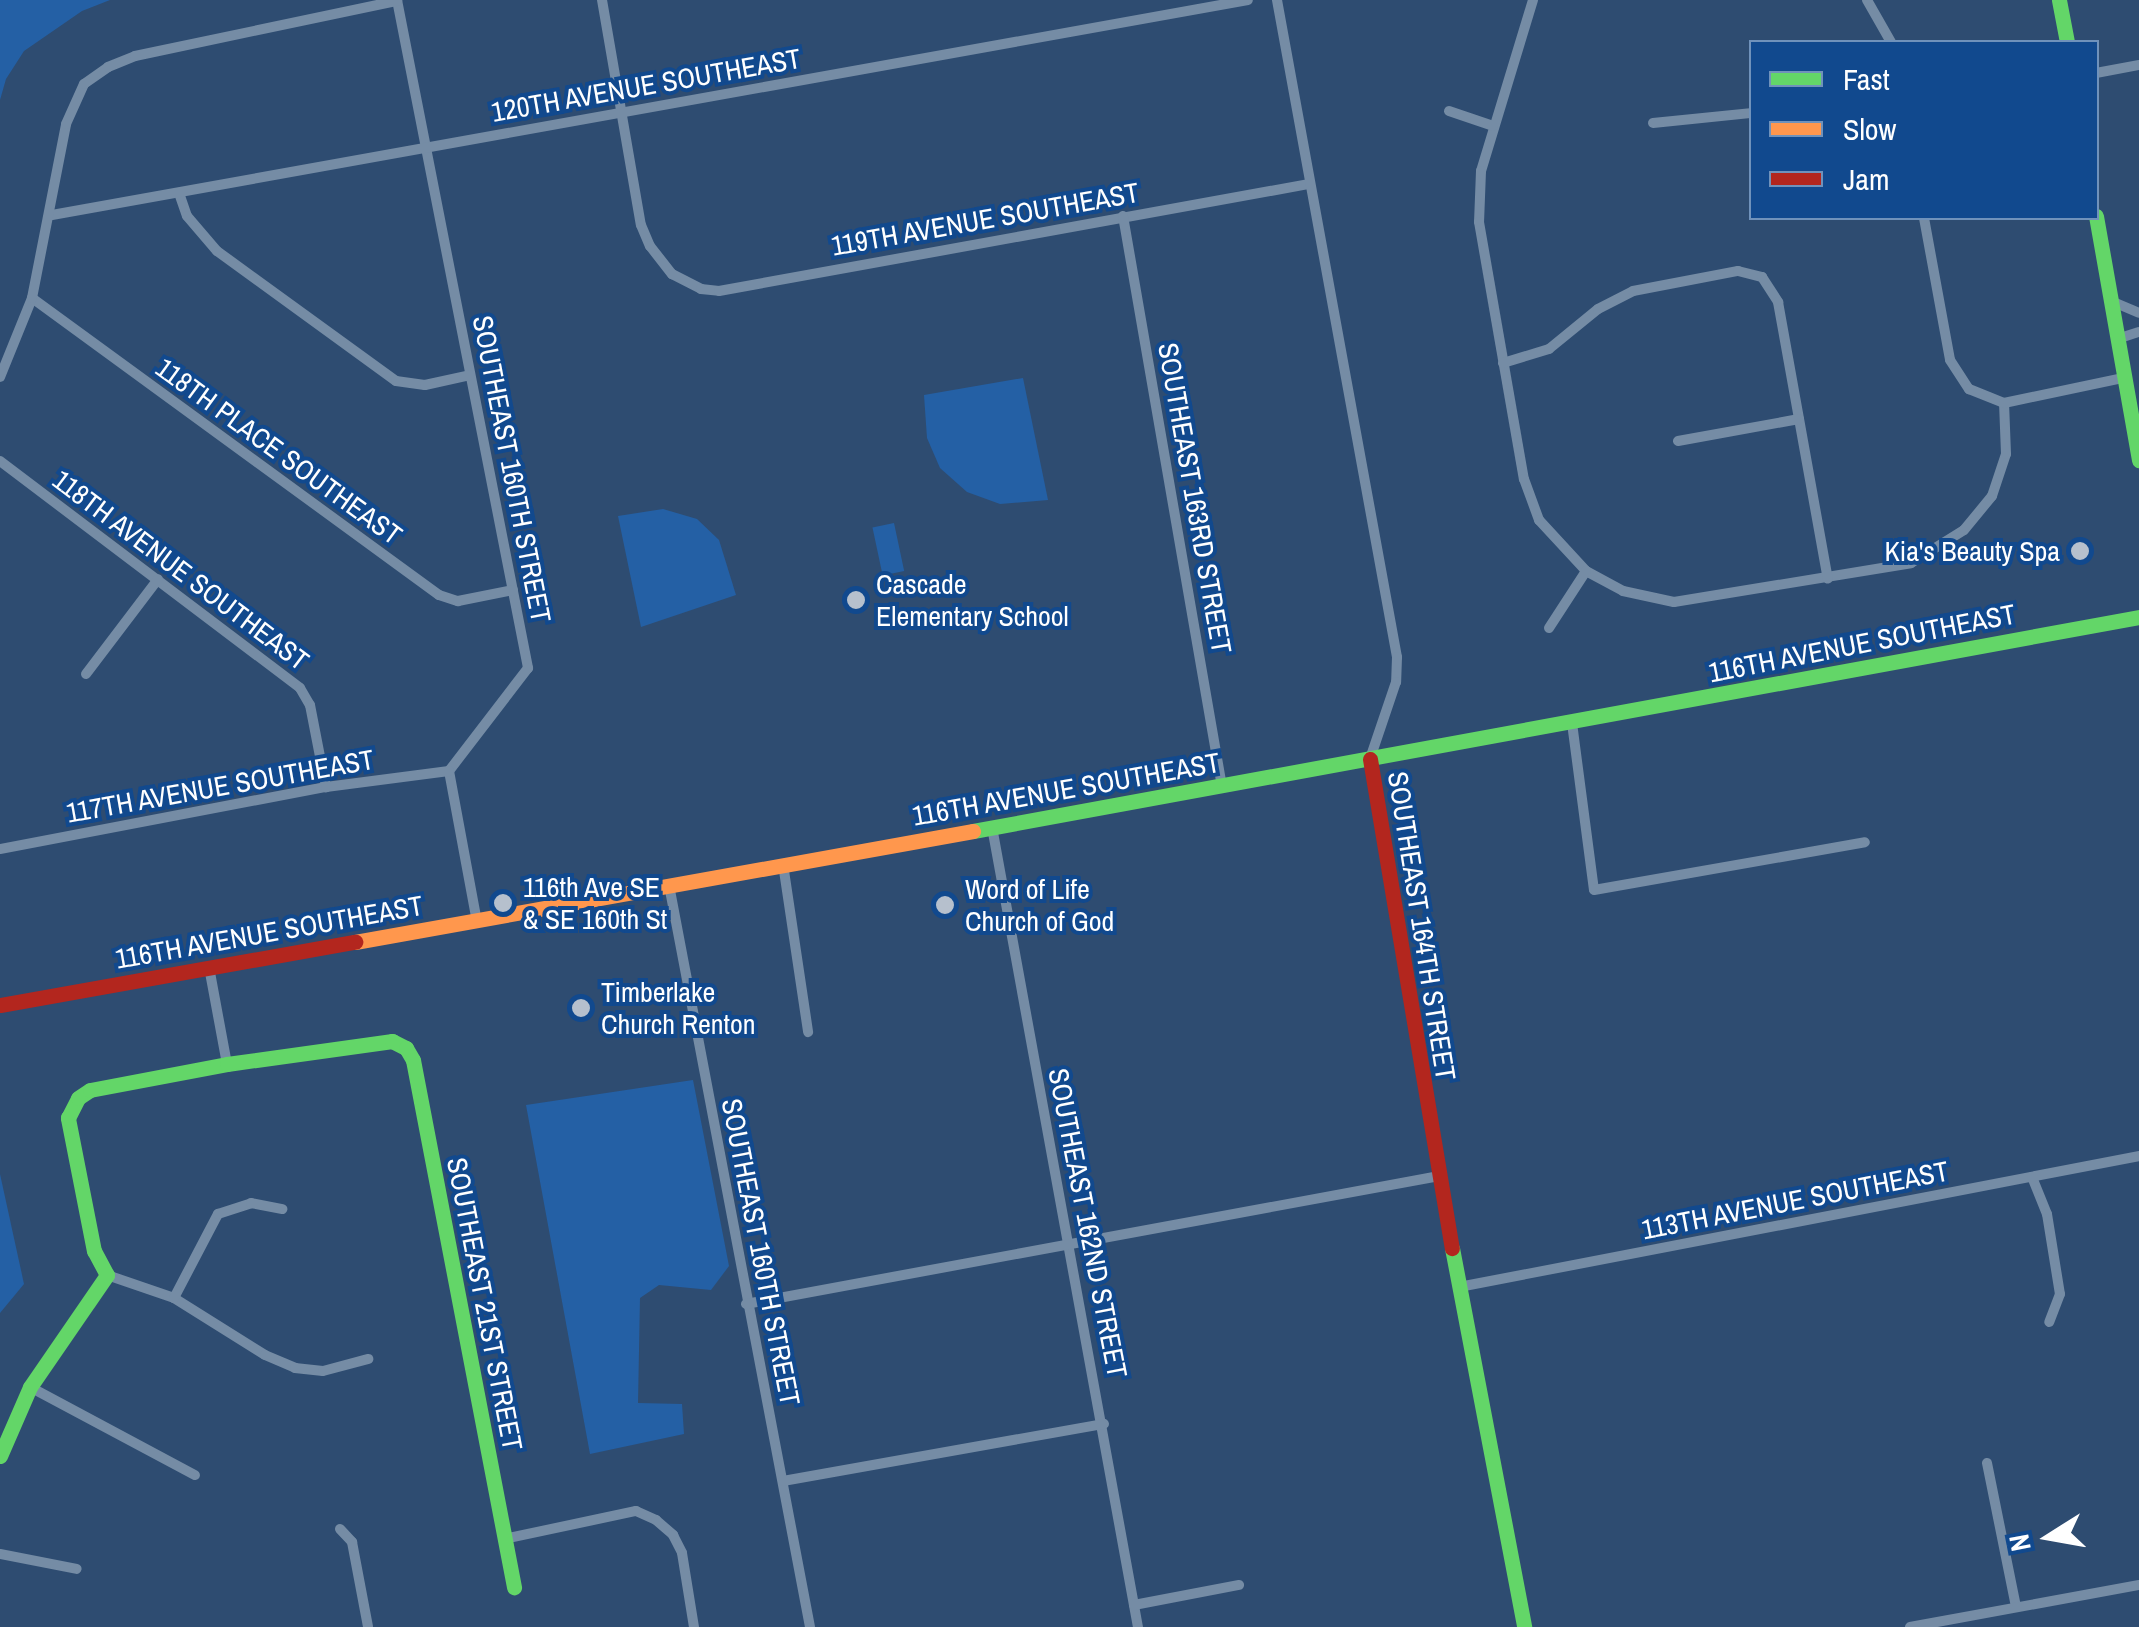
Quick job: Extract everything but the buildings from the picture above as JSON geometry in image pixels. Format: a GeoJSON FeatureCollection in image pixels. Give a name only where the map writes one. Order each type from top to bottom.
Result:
{"type":"FeatureCollection","features":[{"type":"Feature","properties":{"kind":"street"},"geometry":{"type":"LineString","coordinates":[[0,377],[32,298],[52,215],[66,124],[84,84],[108,67],[135,56],[397,0]]}},
{"type":"Feature","properties":{"kind":"street","name":"SOUTHEAST 160TH STREET"},"geometry":{"type":"LineString","coordinates":[[397,0],[528,668],[449,771]]}},
{"type":"Feature","properties":{"kind":"street"},"geometry":{"type":"LineString","coordinates":[[602,0],[619,111]]}},
{"type":"Feature","properties":{"kind":"street","name":"120TH AVENUE SOUTHEAST"},"geometry":{"type":"LineString","coordinates":[[52,215],[1248,0]]}},
{"type":"Feature","properties":{"kind":"street","name":"SOUTHEAST 164TH STREET"},"geometry":{"type":"LineString","coordinates":[[1277,0],[1397,657],[1396,682],[1370,759],[1438,1176],[1524,1627]]}},
{"type":"Feature","properties":{"kind":"street"},"geometry":{"type":"LineString","coordinates":[[1533,0],[1492,126],[1481,171],[1478,222],[1530,500],[1555,541],[1586,571],[1623,591],[1674,602],[1911,563],[1964,530],[1992,496],[2001,475],[2008,434],[2004,404]]}},
{"type":"Feature","properties":{"kind":"street"},"geometry":{"type":"LineString","coordinates":[[1867,0],[1890,40]]}},
{"type":"Feature","properties":{"kind":"street"},"geometry":{"type":"LineString","coordinates":[[2059,0],[2067,40]]}},
{"type":"Feature","properties":{"kind":"street"},"geometry":{"type":"LineString","coordinates":[[2099,72],[2139,64]]}},
{"type":"Feature","properties":{"kind":"street","name":"119TH AVENUE SOUTHEAST"},"geometry":{"type":"LineString","coordinates":[[619,111],[641,225],[650,246],[672,274],[701,290],[719,291],[1309,184]]}},
{"type":"Feature","properties":{"kind":"street"},"geometry":{"type":"LineString","coordinates":[[1448,111],[1492,126]]}},
{"type":"Feature","properties":{"kind":"street"},"geometry":{"type":"LineString","coordinates":[[1653,123],[1749,114]]}},
{"type":"Feature","properties":{"kind":"street"},"geometry":{"type":"LineString","coordinates":[[179,192],[187,216],[218,251],[396,380],[425,385],[470,375]]}},
{"type":"Feature","properties":{"kind":"street","name":"SOUTHEAST 163RD STREET"},"geometry":{"type":"LineString","coordinates":[[1124,216],[1222,787]]}},
{"type":"Feature","properties":{"kind":"street"},"geometry":{"type":"LineString","coordinates":[[1924,220],[1952,368],[1978,396],[2004,404],[2124,378]]}},
{"type":"Feature","properties":{"kind":"street"},"geometry":{"type":"LineString","coordinates":[[2097,220],[2139,460]]}},
{"type":"Feature","properties":{"kind":"street"},"geometry":{"type":"LineString","coordinates":[[1503,363],[1549,349],[1598,308],[1633,291],[1738,271],[1762,277],[1778,302],[1828,579]]}},
{"type":"Feature","properties":{"kind":"street","name":"118TH PLACE SOUTHEAST"},"geometry":{"type":"LineString","coordinates":[[32,298],[440,595],[458,601],[513,590]]}},
{"type":"Feature","properties":{"kind":"street"},"geometry":{"type":"LineString","coordinates":[[2111,300],[2139,312]]}},
{"type":"Feature","properties":{"kind":"street"},"geometry":{"type":"LineString","coordinates":[[2117,339],[2139,332]]}},
{"type":"Feature","properties":{"kind":"street"},"geometry":{"type":"LineString","coordinates":[[1678,441],[1799,418]]}},
{"type":"Feature","properties":{"kind":"street","name":"118TH AVENUE SOUTHEAST"},"geometry":{"type":"LineString","coordinates":[[0,461],[300,688],[310,704],[326,787]]}},
{"type":"Feature","properties":{"kind":"street"},"geometry":{"type":"LineString","coordinates":[[1549,628],[1586,571]]}},
{"type":"Feature","properties":{"kind":"street"},"geometry":{"type":"LineString","coordinates":[[86,674],[158,579]]}},
{"type":"Feature","properties":{"kind":"street","name":"116TH AVENUE SOUTHEAST"},"geometry":{"type":"LineString","coordinates":[[0,1005],[1222,787],[2139,617]]}},
{"type":"Feature","properties":{"kind":"street"},"geometry":{"type":"LineString","coordinates":[[1572,723],[1594,890],[1865,842]]}},
{"type":"Feature","properties":{"kind":"street"},"geometry":{"type":"LineString","coordinates":[[449,771],[477,922]]}},
{"type":"Feature","properties":{"kind":"street","name":"117TH AVENUE SOUTHEAST"},"geometry":{"type":"LineString","coordinates":[[0,850],[326,787],[449,771]]}},
{"type":"Feature","properties":{"kind":"street","name":"SOUTHEAST 162ND STREET"},"geometry":{"type":"LineString","coordinates":[[992,827],[1138,1627]]}},
{"type":"Feature","properties":{"kind":"street"},"geometry":{"type":"LineString","coordinates":[[783,864],[808,1032]]}},
{"type":"Feature","properties":{"kind":"street","name":"SOUTHEAST 160TH STREET"},"geometry":{"type":"LineString","coordinates":[[669,886],[810,1627]]}},
{"type":"Feature","properties":{"kind":"street"},"geometry":{"type":"LineString","coordinates":[[209,967],[227,1064],[90,1090],[72,1106],[68,1118],[94,1251],[108,1275],[174,1298],[265,1356],[295,1368],[322,1371],[368,1359]]}},
{"type":"Feature","properties":{"kind":"street","name":"SOUTHEAST 21ST STREET"},"geometry":{"type":"LineString","coordinates":[[227,1064],[376,1040],[406,1048],[413,1060],[514,1587]]}},
{"type":"Feature","properties":{"kind":"street","name":"113TH AVENUE SOUTHEAST"},"geometry":{"type":"LineString","coordinates":[[1459,1287],[2139,1156]]}},
{"type":"Feature","properties":{"kind":"street"},"geometry":{"type":"LineString","coordinates":[[746,1304],[1066,1241],[1438,1176]]}},
{"type":"Feature","properties":{"kind":"street"},"geometry":{"type":"LineString","coordinates":[[2032,1176],[2047,1214],[2060,1294],[2049,1322]]}},
{"type":"Feature","properties":{"kind":"street"},"geometry":{"type":"LineString","coordinates":[[174,1298],[218,1214],[252,1203],[282,1209]]}},
{"type":"Feature","properties":{"kind":"street"},"geometry":{"type":"LineString","coordinates":[[0,1456],[30,1387],[108,1275]]}},
{"type":"Feature","properties":{"kind":"street"},"geometry":{"type":"LineString","coordinates":[[30,1387],[195,1475]]}},
{"type":"Feature","properties":{"kind":"street"},"geometry":{"type":"LineString","coordinates":[[782,1482],[1104,1424]]}},
{"type":"Feature","properties":{"kind":"street"},"geometry":{"type":"LineString","coordinates":[[1987,1463],[2016,1608]]}},
{"type":"Feature","properties":{"kind":"street"},"geometry":{"type":"LineString","coordinates":[[504,1539],[636,1511],[656,1520],[673,1535],[682,1553],[694,1627]]}},
{"type":"Feature","properties":{"kind":"street"},"geometry":{"type":"LineString","coordinates":[[340,1528],[352,1542],[368,1627]]}},
{"type":"Feature","properties":{"kind":"street"},"geometry":{"type":"LineString","coordinates":[[0,1554],[78,1569]]}},
{"type":"Feature","properties":{"kind":"street"},"geometry":{"type":"LineString","coordinates":[[1910,1627],[2139,1585]]}},
{"type":"Feature","properties":{"kind":"street"},"geometry":{"type":"LineString","coordinates":[[1134,1605],[1240,1586]]}},
{"type":"Feature","properties":{"kind":"shaded area"},"geometry":{"type":"Polygon","coordinates":[[[0,0],[110,0],[82,11],[24,51],[6,79],[0,100],[0,0]]]}},
{"type":"Feature","properties":{"kind":"shaded area"},"geometry":{"type":"Polygon","coordinates":[[[1023,378],[1048,500],[1000,504],[967,492],[940,468],[927,438],[924,395],[1023,378]]]}},
{"type":"Feature","properties":{"kind":"shaded area"},"geometry":{"type":"Polygon","coordinates":[[[663,509],[697,519],[719,540],[736,595],[641,627],[618,516],[663,509]]]}},
{"type":"Feature","properties":{"kind":"shaded area"},"geometry":{"type":"Polygon","coordinates":[[[894,523],[904,571],[883,576],[872,528],[894,523]]]}},
{"type":"Feature","properties":{"kind":"shaded area"},"geometry":{"type":"Polygon","coordinates":[[[693,1080],[729,1266],[711,1290],[659,1285],[640,1298],[638,1403],[682,1404],[684,1434],[590,1454],[526,1105],[693,1080]]]}},
{"type":"Feature","properties":{"kind":"shaded area"},"geometry":{"type":"Polygon","coordinates":[[[0,1174],[24,1284],[0,1313],[0,1174]]]}},
{"type":"Feature","properties":{"kind":"traffic: fast"},"geometry":{"type":"LineString","coordinates":[[2059,0],[2067,40]]}},
{"type":"Feature","properties":{"kind":"traffic: fast"},"geometry":{"type":"LineString","coordinates":[[2097,220],[2139,460]]}},
{"type":"Feature","properties":{"kind":"traffic: fast"},"geometry":{"type":"LineString","coordinates":[[973,831],[2139,617]]}},
{"type":"Feature","properties":{"kind":"traffic: fast"},"geometry":{"type":"LineString","coordinates":[[0,1456],[30,1387],[107,1275],[94,1251],[68,1118],[78,1098],[90,1090],[227,1064],[392,1041],[406,1048],[413,1060],[514,1587]]}},
{"type":"Feature","properties":{"kind":"traffic: fast"},"geometry":{"type":"LineString","coordinates":[[1452,1248],[1524,1627]]}},
{"type":"Feature","properties":{"kind":"traffic: slow"},"geometry":{"type":"LineString","coordinates":[[355,942],[973,831]]}},
{"type":"Feature","properties":{"kind":"traffic: jam"},"geometry":{"type":"LineString","coordinates":[[1370,759],[1452,1248]]}},
{"type":"Feature","properties":{"kind":"traffic: jam"},"geometry":{"type":"LineString","coordinates":[[0,1005],[355,942]]}},
{"type":"Feature","properties":{"kind":"place","name":"Kia's Beauty Spa"},"geometry":{"type":"Point","coordinates":[2080,551]}},
{"type":"Feature","properties":{"kind":"place","name":"Cascade Elementary School"},"geometry":{"type":"Point","coordinates":[856,600]}},
{"type":"Feature","properties":{"kind":"place","name":"116th Ave SE & SE 160th St"},"geometry":{"type":"Point","coordinates":[503,903]}},
{"type":"Feature","properties":{"kind":"place","name":"Word of Life Church of God"},"geometry":{"type":"Point","coordinates":[945,905]}},
{"type":"Feature","properties":{"kind":"place","name":"Timberlake Church Renton"},"geometry":{"type":"Point","coordinates":[581,1008]}}]}
